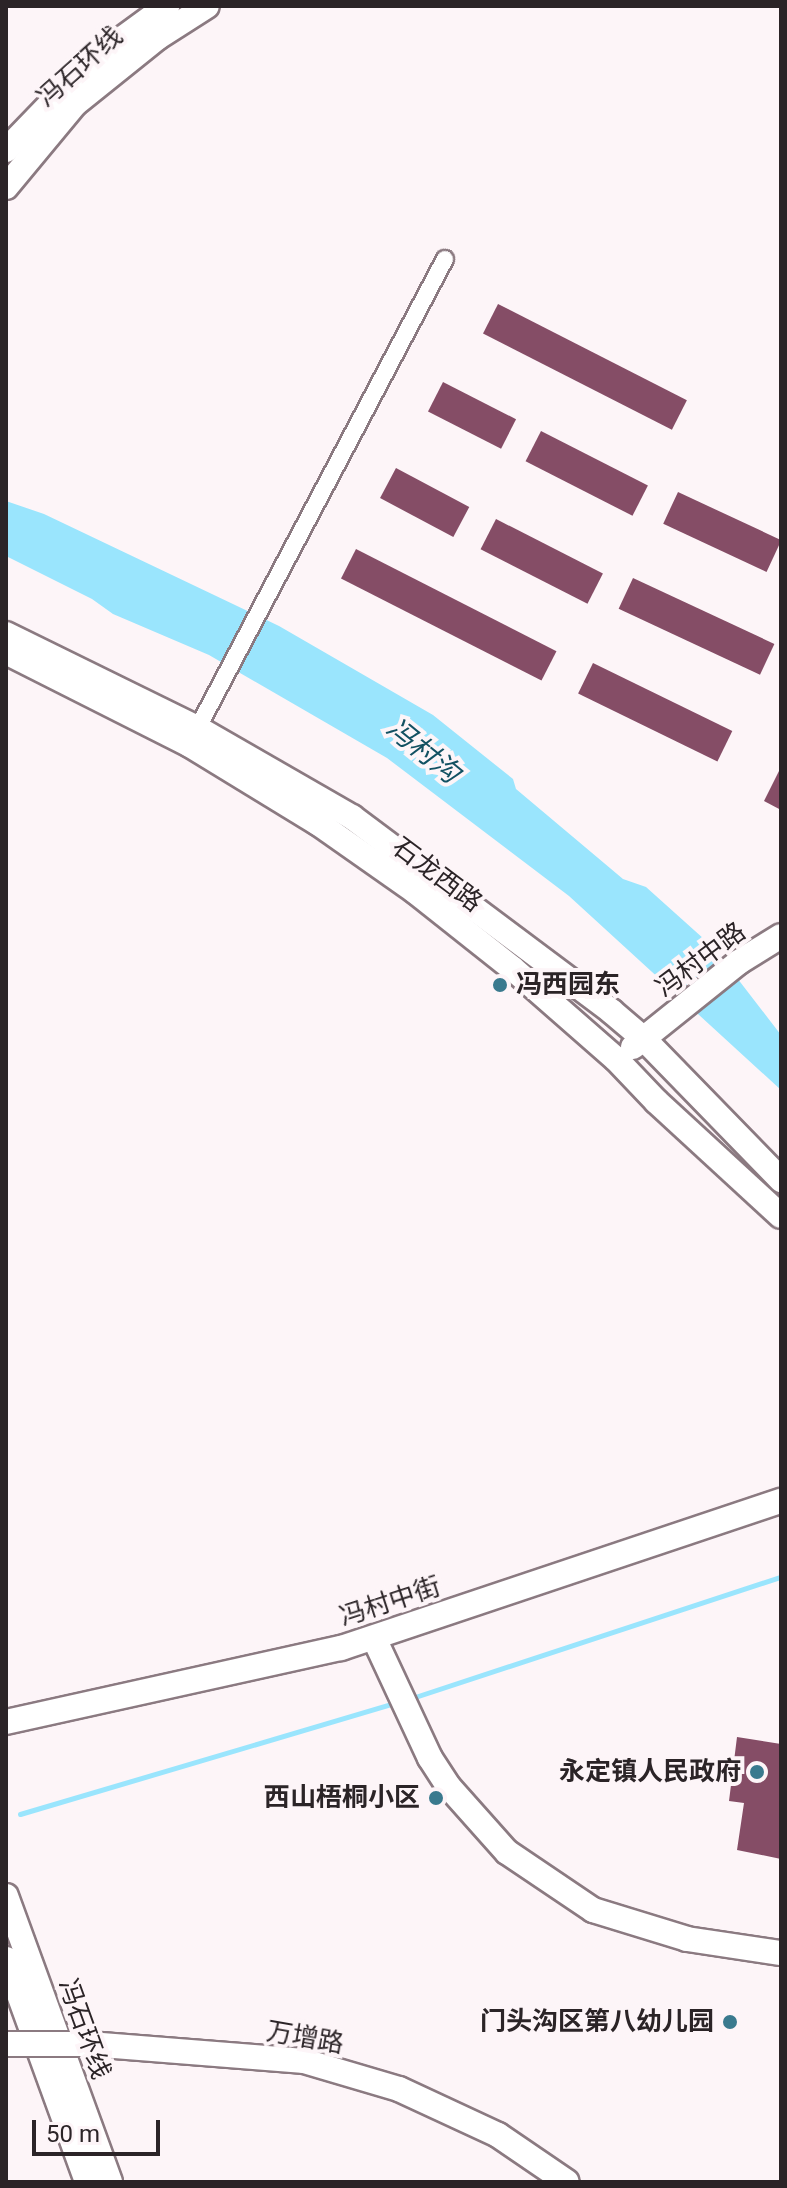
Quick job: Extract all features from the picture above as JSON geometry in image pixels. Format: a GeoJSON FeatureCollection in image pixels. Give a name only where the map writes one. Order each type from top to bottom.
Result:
{"type":"FeatureCollection","features":[{"type":"Feature","properties":{"kind":"main road","name":"冯石环线"},"geometry":{"type":"LineString","coordinates":[[6,150],[93,60],[167,6]]}},
{"type":"Feature","properties":{"kind":"main road","name":"冯石环线"},"geometry":{"type":"LineString","coordinates":[[6,187],[75,104],[128,60],[207,6]]}},
{"type":"Feature","properties":{"kind":"main road","name":"石龙西路"},"geometry":{"type":"LineString","coordinates":[[6,634],[193,736],[352,817],[644,1039],[781,1180]]}},
{"type":"Feature","properties":{"kind":"main road","name":"石龙西路"},"geometry":{"type":"LineString","coordinates":[[6,652],[193,736],[416,892],[512,968],[616,1059],[657,1102],[781,1216]]}},
{"type":"Feature","properties":{"kind":"main road","name":"冯村中路"},"geometry":{"type":"LineString","coordinates":[[616,1059],[681,1011],[739,962],[781,936]]}},
{"type":"Feature","properties":{"kind":"main road","name":"冯村中街"},"geometry":{"type":"LineString","coordinates":[[6,1722],[102,1704],[374,1638],[781,1501]]}},
{"type":"Feature","properties":{"kind":"main road"},"geometry":{"type":"LineString","coordinates":[[374,1638],[410,1721],[449,1787],[497,1842],[593,1910],[687,1939],[781,1953]]}},
{"type":"Feature","properties":{"kind":"main road","name":"冯石环线"},"geometry":{"type":"LineString","coordinates":[[6,1896],[110,2182]]}},
{"type":"Feature","properties":{"kind":"main road","name":"冯石环线"},"geometry":{"type":"LineString","coordinates":[[6,1959],[87,2182]]}},
{"type":"Feature","properties":{"kind":"main road","name":"万增路"},"geometry":{"type":"LineString","coordinates":[[6,2044],[89,2044],[304,2061],[399,2089],[498,2135],[567,2182]]}},
{"type":"Feature","properties":{"kind":"street"},"geometry":{"type":"LineString","coordinates":[[193,736],[445,259]]}},
{"type":"Feature","properties":{"kind":"water","name":"冯村沟"},"geometry":{"type":"Polygon","coordinates":[[[6,501],[44,514],[279,626],[433,715],[513,779],[516,789],[623,879],[646,887],[714,948],[781,1035],[781,1090],[569,896],[387,758],[209,655],[113,614],[92,599],[6,556],[6,501]]]}},
{"type":"Feature","properties":{"kind":"building"},"geometry":{"type":"Polygon","coordinates":[[[498,304],[687,400],[672,430],[483,333],[498,304]]]}},
{"type":"Feature","properties":{"kind":"building"},"geometry":{"type":"Polygon","coordinates":[[[443,382],[516,419],[501,449],[428,411],[443,382]]]}},
{"type":"Feature","properties":{"kind":"building"},"geometry":{"type":"Polygon","coordinates":[[[541,431],[648,485],[632,516],[526,461],[541,431]]]}},
{"type":"Feature","properties":{"kind":"building"},"geometry":{"type":"Polygon","coordinates":[[[396,468],[469,507],[453,537],[380,498],[396,468]]]}},
{"type":"Feature","properties":{"kind":"building"},"geometry":{"type":"Polygon","coordinates":[[[678,492],[781,540],[767,572],[663,524],[678,492]]]}},
{"type":"Feature","properties":{"kind":"building"},"geometry":{"type":"Polygon","coordinates":[[[496,519],[603,573],[587,604],[481,549],[496,519]]]}},
{"type":"Feature","properties":{"kind":"building"},"geometry":{"type":"Polygon","coordinates":[[[356,549],[556,651],[541,681],[341,578],[356,549]]]}},
{"type":"Feature","properties":{"kind":"building"},"geometry":{"type":"Polygon","coordinates":[[[633,578],[774,644],[760,675],[619,609],[633,578]]]}},
{"type":"Feature","properties":{"kind":"building"},"geometry":{"type":"Polygon","coordinates":[[[593,663],[732,731],[717,762],[578,694],[593,663]]]}},
{"type":"Feature","properties":{"kind":"building"},"geometry":{"type":"Polygon","coordinates":[[[781,767],[781,810],[764,801],[781,767]]]}},
{"type":"Feature","properties":{"kind":"building","name":"永定镇人民政府"},"geometry":{"type":"Polygon","coordinates":[[[737,1737],[781,1744],[781,1859],[737,1850],[744,1803],[729,1801],[737,1737]]]}},
{"type":"Feature","properties":{"kind":"waterway"},"geometry":{"type":"LineString","coordinates":[[409,1699],[781,1577]]}},
{"type":"Feature","properties":{"kind":"waterway"},"geometry":{"type":"LineString","coordinates":[[20,1814],[395,1703]]}},
{"type":"Feature","properties":{"kind":"place","name":"冯西园东"},"geometry":{"type":"Point","coordinates":[500,985]}},
{"type":"Feature","properties":{"kind":"place","name":"永定镇人民政府"},"geometry":{"type":"Point","coordinates":[757,1772]}},
{"type":"Feature","properties":{"kind":"place","name":"西山梧桐小区"},"geometry":{"type":"Point","coordinates":[436,1798]}},
{"type":"Feature","properties":{"kind":"place","name":"门头沟区第八幼儿园"},"geometry":{"type":"Point","coordinates":[730,2022]}}]}
